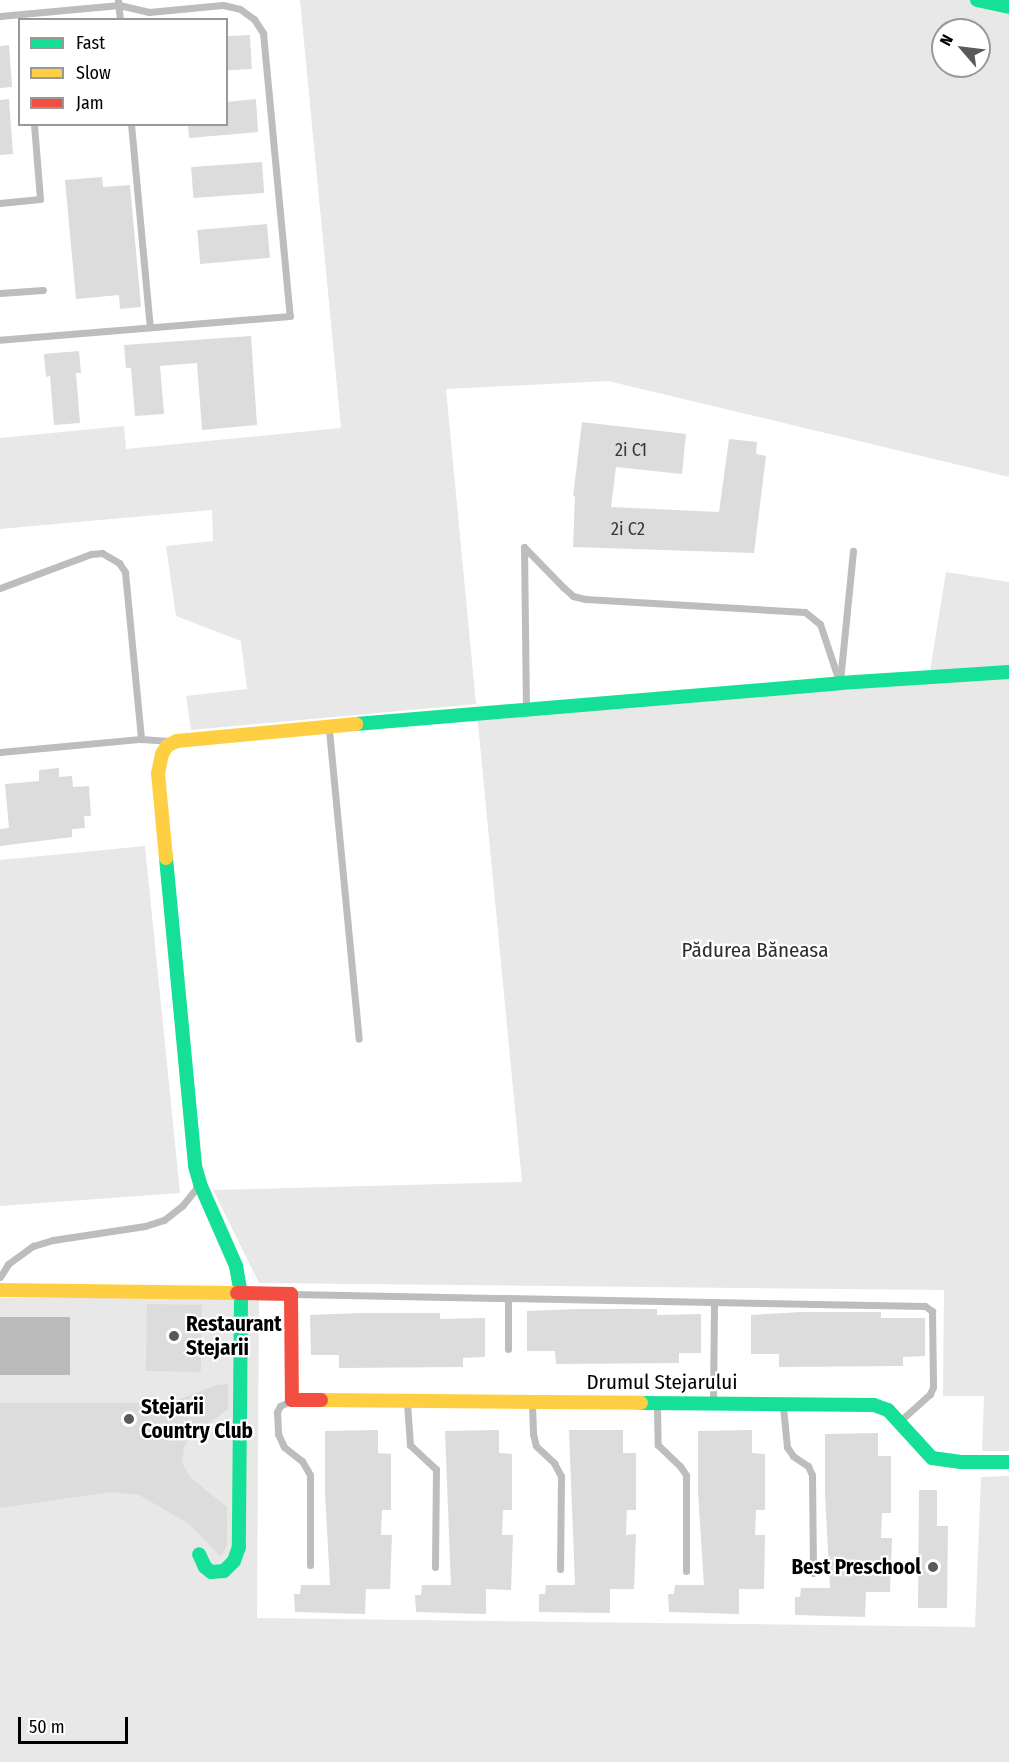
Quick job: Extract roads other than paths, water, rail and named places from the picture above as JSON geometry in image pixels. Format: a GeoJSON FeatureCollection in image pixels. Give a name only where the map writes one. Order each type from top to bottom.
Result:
{"type":"FeatureCollection","features":[{"type":"Feature","properties":{"kind":"main road"},"geometry":{"type":"LineString","coordinates":[[977,0],[1009,7]]}},
{"type":"Feature","properties":{"kind":"main road"},"geometry":{"type":"LineString","coordinates":[[199,1554],[205,1567],[211,1572],[224,1571],[234,1561],[239,1547],[241,1295],[236,1266],[200,1184],[195,1166],[158,773],[162,754],[167,746],[177,741],[526,709],[840,683],[1009,672]]}},
{"type":"Feature","properties":{"kind":"main road"},"geometry":{"type":"LineString","coordinates":[[0,1290],[291,1294],[292,1400]]}},
{"type":"Feature","properties":{"kind":"main road","name":"Drumul Stejarului"},"geometry":{"type":"LineString","coordinates":[[292,1400],[874,1405],[888,1410],[932,1458],[961,1462],[1009,1462]]}},
{"type":"Feature","properties":{"kind":"lane"},"geometry":{"type":"LineString","coordinates":[[119,2],[120,18]]}},
{"type":"Feature","properties":{"kind":"lane"},"geometry":{"type":"LineString","coordinates":[[0,16],[24,16],[119,2],[149,12],[223,5],[240,9],[260,26],[290,316],[0,340]]}},
{"type":"Feature","properties":{"kind":"lane"},"geometry":{"type":"LineString","coordinates":[[0,203],[40,199],[34,126]]}},
{"type":"Feature","properties":{"kind":"lane"},"geometry":{"type":"LineString","coordinates":[[130,126],[150,327]]}},
{"type":"Feature","properties":{"kind":"lane"},"geometry":{"type":"LineString","coordinates":[[0,293],[43,290]]}},
{"type":"Feature","properties":{"kind":"lane"},"geometry":{"type":"LineString","coordinates":[[526,709],[524,547],[573,596],[585,599],[804,612],[820,624],[840,683]]}},
{"type":"Feature","properties":{"kind":"lane"},"geometry":{"type":"LineString","coordinates":[[840,683],[853,551]]}},
{"type":"Feature","properties":{"kind":"lane"},"geometry":{"type":"LineString","coordinates":[[0,588],[91,554],[102,553],[119,562],[125,572],[141,739]]}},
{"type":"Feature","properties":{"kind":"lane"},"geometry":{"type":"LineString","coordinates":[[328,727],[359,1039]]}},
{"type":"Feature","properties":{"kind":"lane"},"geometry":{"type":"LineString","coordinates":[[0,752],[141,739],[177,741]]}},
{"type":"Feature","properties":{"kind":"lane"},"geometry":{"type":"LineString","coordinates":[[0,1277],[8,1264],[33,1246],[53,1240],[145,1226],[164,1220],[182,1206],[200,1184]]}},
{"type":"Feature","properties":{"kind":"lane"},"geometry":{"type":"LineString","coordinates":[[291,1294],[929,1308],[932,1311],[933,1387],[930,1394],[900,1421]]}},
{"type":"Feature","properties":{"kind":"lane"},"geometry":{"type":"LineString","coordinates":[[508,1298],[508,1349]]}},
{"type":"Feature","properties":{"kind":"lane"},"geometry":{"type":"LineString","coordinates":[[713,1404],[714,1302]]}},
{"type":"Feature","properties":{"kind":"lane"},"geometry":{"type":"LineString","coordinates":[[292,1400],[280,1406],[278,1434],[284,1447],[306,1465],[310,1474],[310,1565]]}},
{"type":"Feature","properties":{"kind":"lane"},"geometry":{"type":"LineString","coordinates":[[407,1401],[410,1445],[436,1469],[435,1567]]}},
{"type":"Feature","properties":{"kind":"lane"},"geometry":{"type":"LineString","coordinates":[[532,1402],[533,1434],[536,1446],[554,1463],[561,1476],[560,1569]]}},
{"type":"Feature","properties":{"kind":"lane"},"geometry":{"type":"LineString","coordinates":[[657,1403],[658,1445],[686,1475],[686,1571]]}},
{"type":"Feature","properties":{"kind":"lane"},"geometry":{"type":"LineString","coordinates":[[783,1404],[787,1447],[793,1456],[808,1466],[813,1475],[813,1573]]}},
{"type":"Feature","properties":{"kind":"place","name":"Restaurant Stejarii"},"geometry":{"type":"Point","coordinates":[174,1336]}},
{"type":"Feature","properties":{"kind":"place","name":"Stejarii Country Club"},"geometry":{"type":"Point","coordinates":[129,1419]}},
{"type":"Feature","properties":{"kind":"place","name":"Best Preschool"},"geometry":{"type":"Point","coordinates":[933,1567]}},
{"type":"Feature","properties":{"kind":"park label","name":"Pădurea Băneasa"},"geometry":{"type":"Point","coordinates":[755,950]}}]}
